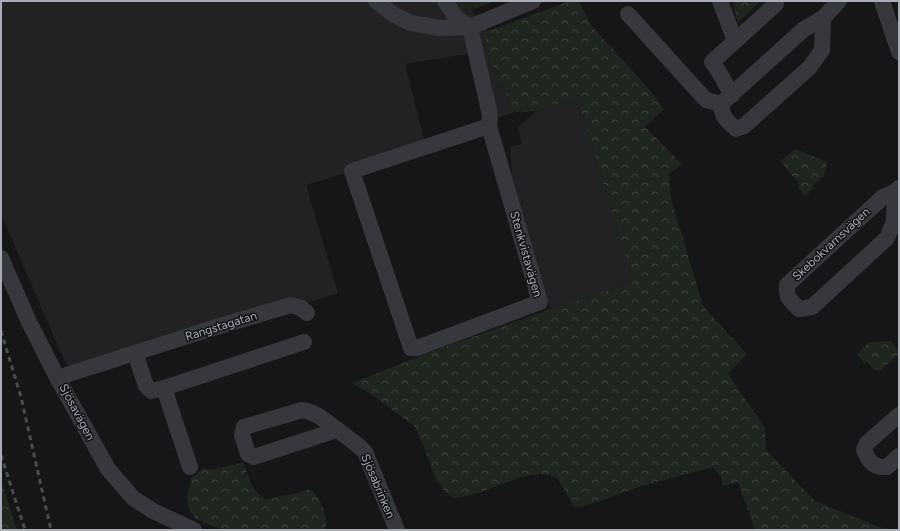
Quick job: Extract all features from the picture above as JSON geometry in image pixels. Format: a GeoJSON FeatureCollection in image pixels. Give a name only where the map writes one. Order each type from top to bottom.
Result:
{"type":"FeatureCollection","features":[{"type":"Feature","properties":{"kind":"street"},"geometry":{"type":"LineString","coordinates":[[376,1],[394,15],[411,23],[440,28],[470,27],[532,1]]}},
{"type":"Feature","properties":{"kind":"street"},"geometry":{"type":"LineString","coordinates":[[446,1],[457,19],[470,27],[490,116],[489,126]]}},
{"type":"Feature","properties":{"kind":"street"},"geometry":{"type":"LineString","coordinates":[[720,1],[735,41]]}},
{"type":"Feature","properties":{"kind":"street"},"geometry":{"type":"LineString","coordinates":[[726,100],[719,72],[712,62],[776,4],[775,1]]}},
{"type":"Feature","properties":{"kind":"street"},"geometry":{"type":"LineString","coordinates":[[823,18],[822,50],[810,67],[744,126],[736,129],[721,112],[726,100],[804,29],[823,18],[839,1]]}},
{"type":"Feature","properties":{"kind":"street"},"geometry":{"type":"LineString","coordinates":[[882,1],[899,52]]}},
{"type":"Feature","properties":{"kind":"street"},"geometry":{"type":"LineString","coordinates":[[628,14],[706,100],[726,100]]}},
{"type":"Feature","properties":{"kind":"street","name":"Stenkvistavägen"},"geometry":{"type":"LineString","coordinates":[[489,126],[540,302],[417,348],[411,348],[352,171],[489,126]]}},
{"type":"Feature","properties":{"kind":"street","name":"Skebokvarnsvägen"},"geometry":{"type":"LineString","coordinates":[[897,190],[894,221],[888,238],[812,307],[799,309],[790,300],[786,293],[788,285],[883,197],[897,190]]}},
{"type":"Feature","properties":{"kind":"street","name":"Sjösavägen"},"geometry":{"type":"LineString","coordinates":[[1,258],[29,322],[58,379],[108,469],[133,498],[153,511],[194,530]]}},
{"type":"Feature","properties":{"kind":"street","name":"Rangstagatan"},"geometry":{"type":"LineString","coordinates":[[58,379],[69,374],[135,353],[291,305],[301,308],[307,313]]}},
{"type":"Feature","properties":{"kind":"street"},"geometry":{"type":"LineString","coordinates":[[135,353],[146,386],[152,391],[304,342]]}},
{"type":"Feature","properties":{"kind":"street"},"geometry":{"type":"LineString","coordinates":[[164,388],[190,468]]}},
{"type":"Feature","properties":{"kind":"street","name":"Sjösabrinken"},"geometry":{"type":"LineString","coordinates":[[337,430],[254,457],[248,454],[242,434],[244,428],[302,410],[309,411],[321,418],[358,444],[365,452],[397,530]]}},
{"type":"Feature","properties":{"kind":"street"},"geometry":{"type":"LineString","coordinates":[[899,415],[868,443],[864,450],[867,457],[878,468],[887,467],[899,456]]}},
{"type":"Feature","properties":{"kind":"shaded area"},"geometry":{"type":"Polygon","coordinates":[[[1,1],[452,1],[458,9],[471,10],[488,31],[486,40],[489,61],[500,74],[497,82],[504,88],[511,108],[515,112],[495,119],[474,53],[405,64],[425,144],[352,171],[306,185],[338,293],[73,377],[60,351],[1,214],[1,1]]]}},
{"type":"Feature","properties":{"kind":"shaded area"},"geometry":{"type":"Polygon","coordinates":[[[576,99],[583,116],[634,282],[551,309],[514,201],[510,147],[522,144],[518,127],[537,111],[552,104],[562,104],[576,99]]]}},
{"type":"Feature","properties":{"kind":"green space"},"geometry":{"type":"Polygon","coordinates":[[[452,1],[495,1],[471,10],[458,9],[452,1]]]}},
{"type":"Feature","properties":{"kind":"green space"},"geometry":{"type":"Polygon","coordinates":[[[570,1],[579,1],[590,24],[650,90],[664,109],[645,127],[682,164],[669,174],[671,199],[703,306],[747,354],[728,374],[765,428],[766,450],[815,501],[882,528],[898,530],[755,530],[738,482],[723,486],[721,477],[713,467],[642,486],[575,508],[557,478],[544,474],[519,478],[476,494],[453,498],[445,492],[435,477],[422,442],[414,426],[374,396],[352,383],[433,351],[551,309],[634,282],[583,116],[576,99],[562,104],[552,104],[537,111],[515,112],[511,108],[504,88],[497,81],[500,74],[489,62],[486,40],[488,31],[570,1]]]}},
{"type":"Feature","properties":{"kind":"green space"},"geometry":{"type":"Polygon","coordinates":[[[732,1],[760,1],[738,23],[732,1]]]}},
{"type":"Feature","properties":{"kind":"green space"},"geometry":{"type":"Polygon","coordinates":[[[796,149],[827,162],[824,176],[812,186],[814,188],[805,196],[798,187],[800,185],[780,161],[796,149]]]}},
{"type":"Feature","properties":{"kind":"green space"},"geometry":{"type":"Polygon","coordinates":[[[891,341],[898,350],[898,355],[880,371],[874,370],[867,362],[864,363],[857,354],[869,342],[891,341]]]}},
{"type":"Feature","properties":{"kind":"green space"},"geometry":{"type":"Polygon","coordinates":[[[244,462],[253,487],[266,499],[299,493],[310,489],[317,497],[323,508],[326,520],[325,530],[224,530],[195,519],[190,511],[187,496],[192,477],[203,468],[212,470],[244,462]]]}},
{"type":"Feature","properties":{"kind":"green space"},"geometry":{"type":"Polygon","coordinates":[[[1,480],[17,530],[1,530],[1,480]]]}},
{"type":"Feature","properties":{"kind":"railway"},"geometry":{"type":"LineString","coordinates":[[1,331],[21,397],[51,530]]}},
{"type":"Feature","properties":{"kind":"railway"},"geometry":{"type":"LineString","coordinates":[[1,455],[25,530]]}}]}
